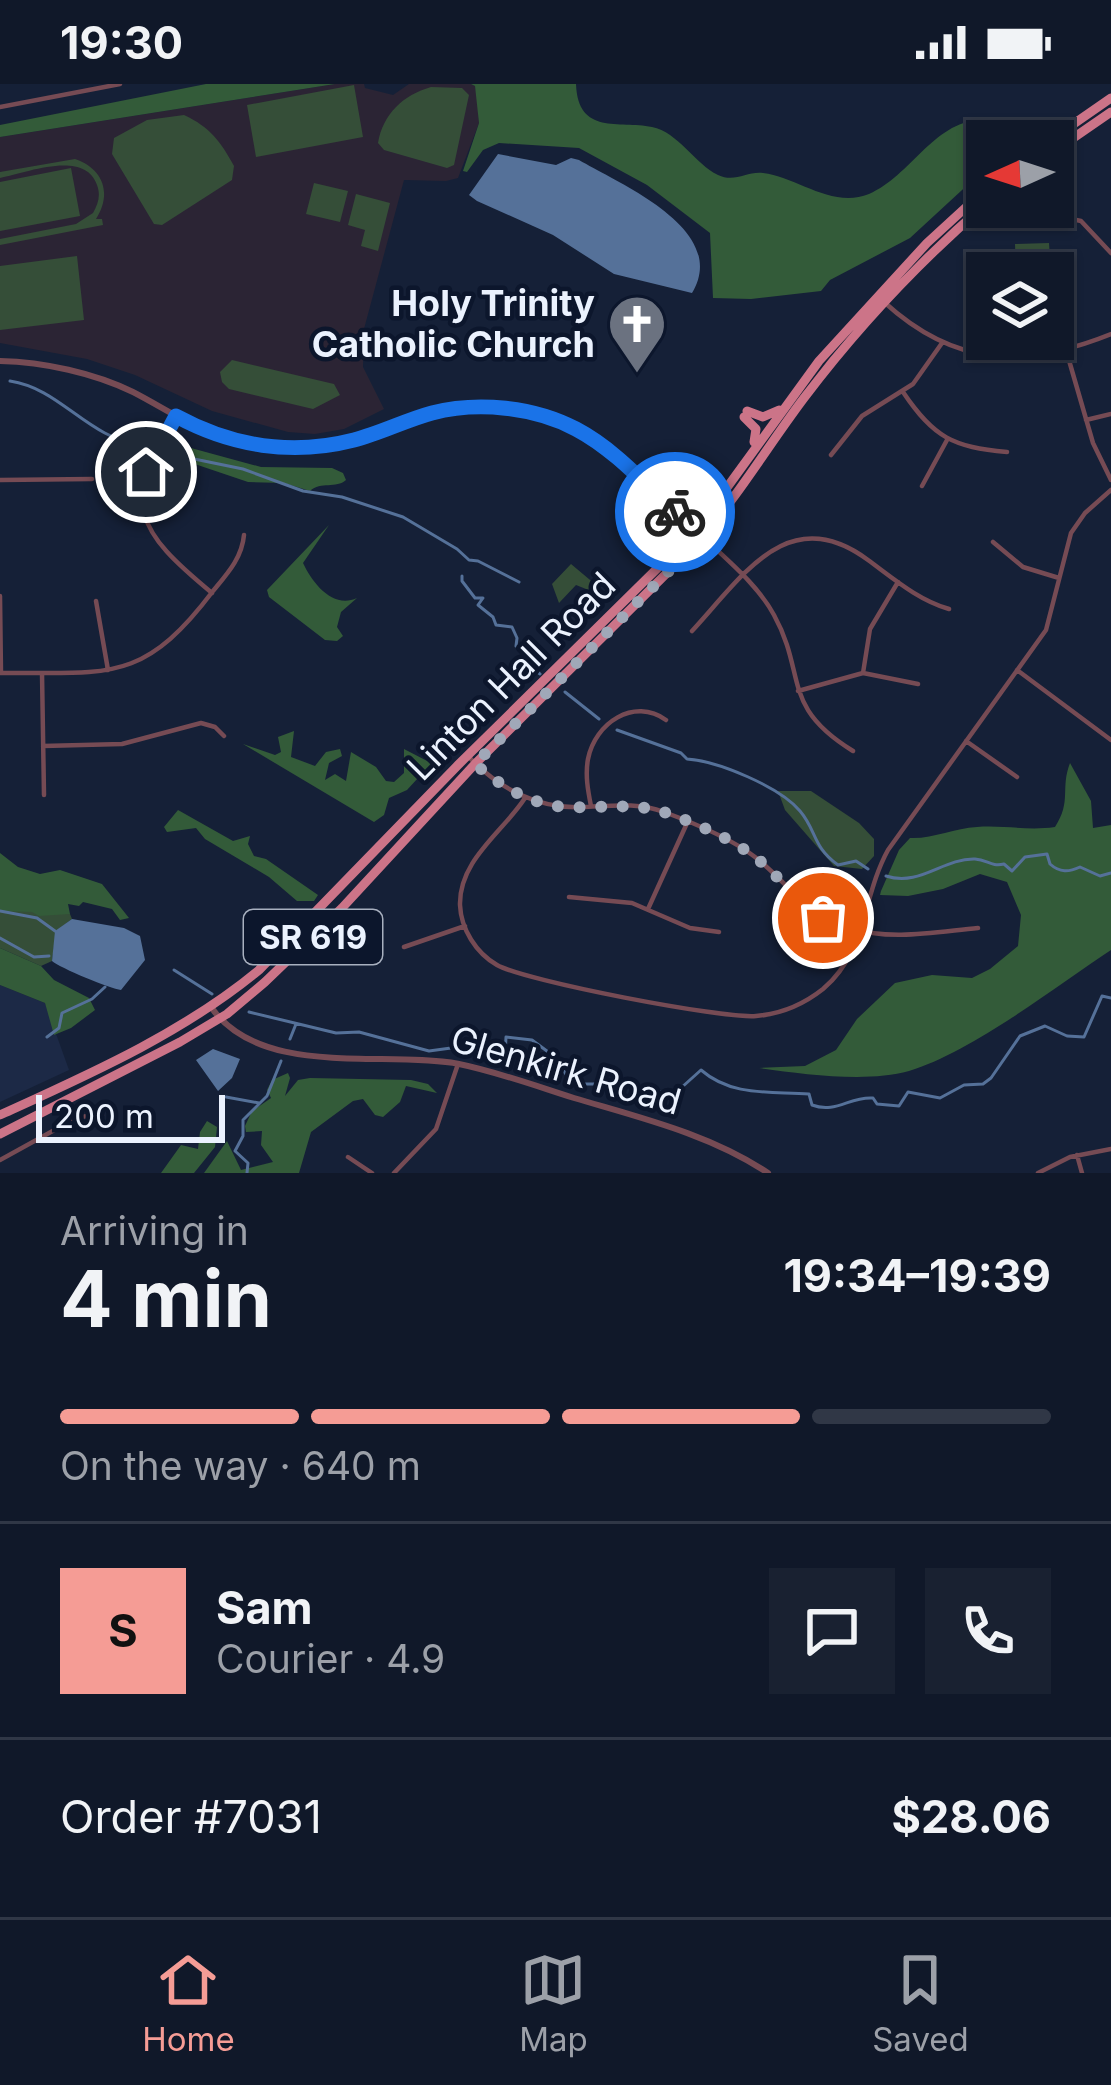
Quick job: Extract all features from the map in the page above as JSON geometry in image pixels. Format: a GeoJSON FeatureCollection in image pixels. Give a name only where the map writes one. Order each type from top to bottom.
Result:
{"type":"FeatureCollection","features":[{"type":"Feature","properties":{"kind":"main road"},"geometry":{"type":"LineString","coordinates":[[1074,124],[1111,98]]}},
{"type":"Feature","properties":{"kind":"main road"},"geometry":{"type":"LineString","coordinates":[[1074,138],[1111,112]]}},
{"type":"Feature","properties":{"kind":"main road","name":"Linton Hall Road"},"geometry":{"type":"LineString","coordinates":[[0,1115],[146,1045],[211,1007],[281,949],[698,534],[882,300],[966,210]]}},
{"type":"Feature","properties":{"kind":"main road","name":"Linton Hall Road"},"geometry":{"type":"LineString","coordinates":[[698,534],[818,361],[966,222]]}},
{"type":"Feature","properties":{"kind":"main road"},"geometry":{"type":"LineString","coordinates":[[752,451],[757,430],[746,414],[763,417],[783,407]]}},
{"type":"Feature","properties":{"kind":"main road","name":"Linton Hall Road"},"geometry":{"type":"LineString","coordinates":[[0,1134],[219,1019],[292,958],[471,760]]}},
{"type":"Feature","properties":{"kind":"main road"},"geometry":{"type":"LineString","coordinates":[[0,1106],[16,1108]]}},
{"type":"Feature","properties":{"kind":"street"},"geometry":{"type":"LineString","coordinates":[[0,107],[119,84]]}},
{"type":"Feature","properties":{"kind":"street"},"geometry":{"type":"LineString","coordinates":[[1074,220],[1111,253]]}},
{"type":"Feature","properties":{"kind":"street"},"geometry":{"type":"LineString","coordinates":[[882,300],[905,321],[942,343],[966,349]]}},
{"type":"Feature","properties":{"kind":"street"},"geometry":{"type":"LineString","coordinates":[[1074,347],[1111,334]]}},
{"type":"Feature","properties":{"kind":"street"},"geometry":{"type":"LineString","coordinates":[[831,455],[852,424],[922,375],[942,343]]}},
{"type":"Feature","properties":{"kind":"street"},"geometry":{"type":"LineString","coordinates":[[1069,360],[1086,420],[1111,480]]}},
{"type":"Feature","properties":{"kind":"street"},"geometry":{"type":"LineString","coordinates":[[0,361],[93,378],[127,389],[221,437],[265,446],[304,448],[355,440],[451,409],[481,407],[534,414],[576,429],[604,447],[761,595],[781,628],[798,691],[817,723],[854,751]]}},
{"type":"Feature","properties":{"kind":"street"},"geometry":{"type":"LineString","coordinates":[[903,392],[926,424],[947,440],[1007,452]]}},
{"type":"Feature","properties":{"kind":"street"},"geometry":{"type":"LineString","coordinates":[[1086,420],[1111,413]]}},
{"type":"Feature","properties":{"kind":"street"},"geometry":{"type":"LineString","coordinates":[[176,416],[146,472],[144,513],[165,554],[212,593]]}},
{"type":"Feature","properties":{"kind":"street"},"geometry":{"type":"LineString","coordinates":[[922,486],[947,440]]}},
{"type":"Feature","properties":{"kind":"street"},"geometry":{"type":"LineString","coordinates":[[0,480],[92,479]]}},
{"type":"Feature","properties":{"kind":"street"},"geometry":{"type":"LineString","coordinates":[[525,798],[467,871],[460,900],[465,926],[482,953],[508,970],[739,1017],[780,1012],[814,995],[842,969],[862,932],[881,863],[1049,623],[1071,533],[1111,490]]}},
{"type":"Feature","properties":{"kind":"street"},"geometry":{"type":"LineString","coordinates":[[0,596],[0,674],[108,670],[164,649],[238,558],[244,535]]}},
{"type":"Feature","properties":{"kind":"street"},"geometry":{"type":"LineString","coordinates":[[692,631],[742,576],[778,546],[818,537],[846,545],[926,601],[949,609]]}},
{"type":"Feature","properties":{"kind":"street"},"geometry":{"type":"LineString","coordinates":[[993,542],[1014,562],[1059,578]]}},
{"type":"Feature","properties":{"kind":"street"},"geometry":{"type":"LineString","coordinates":[[863,673],[870,629],[898,582]]}},
{"type":"Feature","properties":{"kind":"street"},"geometry":{"type":"LineString","coordinates":[[96,601],[108,670]]}},
{"type":"Feature","properties":{"kind":"street"},"geometry":{"type":"LineString","coordinates":[[1017,670],[1111,740]]}},
{"type":"Feature","properties":{"kind":"street"},"geometry":{"type":"LineString","coordinates":[[42,673],[44,795]]}},
{"type":"Feature","properties":{"kind":"street"},"geometry":{"type":"LineString","coordinates":[[798,691],[863,673],[918,684]]}},
{"type":"Feature","properties":{"kind":"street"},"geometry":{"type":"LineString","coordinates":[[590,806],[588,759],[602,729],[618,717],[643,710],[666,720]]}},
{"type":"Feature","properties":{"kind":"street"},"geometry":{"type":"LineString","coordinates":[[43,746],[128,743],[201,723],[224,736]]}},
{"type":"Feature","properties":{"kind":"street"},"geometry":{"type":"LineString","coordinates":[[966,741],[1017,777]]}},
{"type":"Feature","properties":{"kind":"street"},"geometry":{"type":"LineString","coordinates":[[471,760],[525,798],[565,807],[636,805],[688,821],[748,852],[810,910],[862,932],[892,935],[978,928]]}},
{"type":"Feature","properties":{"kind":"street"},"geometry":{"type":"LineString","coordinates":[[648,909],[688,821]]}},
{"type":"Feature","properties":{"kind":"street"},"geometry":{"type":"LineString","coordinates":[[569,898],[623,902],[690,928],[719,932]]}},
{"type":"Feature","properties":{"kind":"street"},"geometry":{"type":"LineString","coordinates":[[404,947],[465,926]]}},
{"type":"Feature","properties":{"kind":"street","name":"Glenkirk Road"},"geometry":{"type":"LineString","coordinates":[[211,1007],[239,1036],[296,1054],[458,1064],[706,1138],[768,1173]]}},
{"type":"Feature","properties":{"kind":"street"},"geometry":{"type":"LineString","coordinates":[[394,1173],[436,1129],[458,1064]]}},
{"type":"Feature","properties":{"kind":"street"},"geometry":{"type":"LineString","coordinates":[[0,1160],[78,1117],[102,1115]]}},
{"type":"Feature","properties":{"kind":"street"},"geometry":{"type":"LineString","coordinates":[[1038,1173],[1077,1155],[1111,1149]]}},
{"type":"Feature","properties":{"kind":"street"},"geometry":{"type":"LineString","coordinates":[[1077,1155],[1082,1173]]}},
{"type":"Feature","properties":{"kind":"street"},"geometry":{"type":"LineString","coordinates":[[348,1157],[372,1173]]}},
{"type":"Feature","properties":{"kind":"shaded area"},"geometry":{"type":"Polygon","coordinates":[[[335,84],[364,84],[393,95],[409,84],[471,84],[478,100],[479,123],[458,178],[404,180],[364,329],[363,367],[384,409],[344,429],[288,432],[212,411],[135,375],[87,359],[0,343],[0,137],[335,84]]]}},
{"type":"Feature","properties":{"kind":"shaded area"},"geometry":{"type":"Polygon","coordinates":[[[498,154],[556,165],[571,158],[579,160],[644,196],[684,230],[696,249],[700,270],[692,293],[614,274],[553,235],[477,201],[469,195],[498,154]]]}},
{"type":"Feature","properties":{"kind":"shaded area"},"geometry":{"type":"Polygon","coordinates":[[[72,919],[124,928],[140,936],[145,960],[121,990],[52,961],[55,931],[72,919]]]}},
{"type":"Feature","properties":{"kind":"shaded area"},"geometry":{"type":"Polygon","coordinates":[[[0,985],[45,1003],[69,1070],[0,1102],[0,985]]]}},
{"type":"Feature","properties":{"kind":"shaded area"},"geometry":{"type":"Polygon","coordinates":[[[213,1049],[240,1059],[232,1078],[218,1091],[196,1060],[213,1049]]]}},
{"type":"Feature","properties":{"kind":"green space"},"geometry":{"type":"Polygon","coordinates":[[[206,84],[335,84],[0,137],[0,125],[206,84]]]}},
{"type":"Feature","properties":{"kind":"green space"},"geometry":{"type":"Polygon","coordinates":[[[471,84],[576,84],[578,100],[592,119],[661,130],[718,175],[763,173],[842,198],[884,186],[935,140],[966,123],[966,186],[910,238],[830,280],[821,291],[713,298],[710,233],[647,185],[579,148],[499,143],[483,150],[463,171],[479,123],[471,84]]]}},
{"type":"Feature","properties":{"kind":"green space"},"geometry":{"type":"Polygon","coordinates":[[[354,85],[363,137],[256,157],[247,105],[354,85]]]}},
{"type":"Feature","properties":{"kind":"green space"},"geometry":{"type":"Polygon","coordinates":[[[431,87],[462,88],[469,95],[454,165],[447,168],[384,150],[378,143],[396,107],[431,87]]]}},
{"type":"Feature","properties":{"kind":"green space"},"geometry":{"type":"Polygon","coordinates":[[[184,115],[219,142],[234,166],[232,180],[162,225],[154,224],[112,154],[114,138],[147,120],[184,115]]]}},
{"type":"Feature","properties":{"kind":"green space"},"geometry":{"type":"Polygon","coordinates":[[[75,159],[93,169],[102,183],[104,200],[96,219],[102,219],[103,225],[0,245],[0,239],[76,224],[93,213],[98,189],[90,174],[80,168],[54,166],[0,178],[0,172],[75,159]]]}},
{"type":"Feature","properties":{"kind":"green space"},"geometry":{"type":"Polygon","coordinates":[[[71,168],[80,216],[0,231],[0,182],[71,168]]]}},
{"type":"Feature","properties":{"kind":"green space"},"geometry":{"type":"Polygon","coordinates":[[[314,183],[348,191],[340,222],[306,214],[314,183]]]}},
{"type":"Feature","properties":{"kind":"green space"},"geometry":{"type":"Polygon","coordinates":[[[356,194],[390,203],[378,251],[361,246],[365,230],[348,225],[356,194]]]}},
{"type":"Feature","properties":{"kind":"green space"},"geometry":{"type":"Polygon","coordinates":[[[1049,243],[1050,252],[1015,252],[1015,244],[1049,243]]]}},
{"type":"Feature","properties":{"kind":"green space"},"geometry":{"type":"Polygon","coordinates":[[[77,256],[84,320],[0,330],[0,266],[77,256]]]}},
{"type":"Feature","properties":{"kind":"green space"},"geometry":{"type":"Polygon","coordinates":[[[232,360],[334,384],[340,395],[313,409],[229,389],[220,372],[232,360]]]}},
{"type":"Feature","properties":{"kind":"green space"},"geometry":{"type":"Polygon","coordinates":[[[180,445],[261,467],[332,468],[346,480],[310,491],[284,483],[248,482],[174,457],[170,450],[180,445]]]}},
{"type":"Feature","properties":{"kind":"green space"},"geometry":{"type":"Polygon","coordinates":[[[329,525],[303,563],[332,597],[357,598],[341,612],[337,627],[343,636],[337,641],[325,640],[269,597],[267,590],[329,525]]]}},
{"type":"Feature","properties":{"kind":"green space"},"geometry":{"type":"Polygon","coordinates":[[[571,564],[608,595],[584,622],[576,620],[593,602],[588,596],[591,591],[576,585],[559,603],[552,584],[571,564]]]}},
{"type":"Feature","properties":{"kind":"green space"},"geometry":{"type":"Polygon","coordinates":[[[294,731],[291,757],[315,766],[326,752],[340,749],[342,756],[329,763],[325,780],[335,774],[346,781],[351,752],[376,767],[386,781],[394,782],[404,773],[404,749],[433,764],[435,770],[431,777],[418,778],[407,790],[389,798],[384,815],[374,822],[243,744],[275,755],[281,752],[278,737],[294,731]]]}},
{"type":"Feature","properties":{"kind":"green space"},"geometry":{"type":"Polygon","coordinates":[[[1070,763],[1091,801],[1093,828],[1111,825],[1111,950],[986,1034],[909,1071],[854,1077],[759,1068],[805,1066],[836,1050],[857,1019],[895,983],[932,975],[972,978],[1018,946],[1021,915],[1007,882],[980,874],[908,896],[880,895],[881,891],[899,850],[910,838],[977,827],[1055,827],[1063,810],[1070,763]]]}},
{"type":"Feature","properties":{"kind":"green space"},"geometry":{"type":"Polygon","coordinates":[[[778,791],[811,791],[859,823],[874,839],[874,856],[862,869],[834,866],[785,810],[778,791]]]}},
{"type":"Feature","properties":{"kind":"green space"},"geometry":{"type":"Polygon","coordinates":[[[178,810],[233,841],[250,836],[254,856],[266,859],[318,895],[314,901],[297,901],[269,877],[205,839],[196,828],[167,832],[164,827],[178,810]]]}},
{"type":"Feature","properties":{"kind":"green space"},"geometry":{"type":"Polygon","coordinates":[[[0,853],[18,867],[40,874],[60,870],[102,884],[129,918],[120,920],[112,909],[83,902],[68,904],[70,914],[0,911],[0,853]]]}},
{"type":"Feature","properties":{"kind":"green space"},"geometry":{"type":"Polygon","coordinates":[[[0,911],[62,913],[72,919],[56,931],[52,961],[41,966],[0,948],[0,911]]]}},
{"type":"Feature","properties":{"kind":"green space"},"geometry":{"type":"Polygon","coordinates":[[[0,948],[41,966],[54,980],[89,998],[95,1010],[54,1035],[45,1003],[0,985],[0,948]]]}},
{"type":"Feature","properties":{"kind":"green space"},"geometry":{"type":"Polygon","coordinates":[[[288,1073],[285,1096],[298,1080],[310,1078],[411,1080],[428,1084],[437,1093],[406,1086],[400,1102],[383,1117],[375,1115],[363,1099],[353,1101],[311,1132],[299,1173],[204,1173],[227,1141],[241,1170],[273,1162],[261,1145],[262,1131],[246,1132],[245,1126],[252,1111],[271,1098],[267,1090],[272,1080],[288,1073]]]}},
{"type":"Feature","properties":{"kind":"green space"},"geometry":{"type":"Polygon","coordinates":[[[207,1121],[217,1127],[215,1147],[194,1173],[161,1173],[181,1145],[198,1149],[207,1121]]]}},
{"type":"Feature","properties":{"kind":"waterway"},"geometry":{"type":"LineString","coordinates":[[10,381],[45,393],[106,434],[144,446]]}},
{"type":"Feature","properties":{"kind":"waterway"},"geometry":{"type":"LineString","coordinates":[[165,453],[243,469],[303,491],[342,497],[403,517],[469,560],[519,582]]}},
{"type":"Feature","properties":{"kind":"waterway"},"geometry":{"type":"LineString","coordinates":[[462,576],[475,598],[483,598],[478,605],[496,625],[512,627],[516,646],[524,645],[533,669],[540,674]]}},
{"type":"Feature","properties":{"kind":"waterway"},"geometry":{"type":"LineString","coordinates":[[565,692],[599,719]]}},
{"type":"Feature","properties":{"kind":"waterway"},"geometry":{"type":"LineString","coordinates":[[617,730],[764,785],[800,811],[823,851],[838,865],[856,861],[868,869]]}},
{"type":"Feature","properties":{"kind":"waterway"},"geometry":{"type":"LineString","coordinates":[[886,876],[910,878],[975,859],[1004,864],[1012,871],[1025,857],[1047,854],[1050,864],[1061,870],[1080,867],[1100,876],[1111,873]]}},
{"type":"Feature","properties":{"kind":"waterway"},"geometry":{"type":"LineString","coordinates":[[0,911],[37,918],[55,931]]}},
{"type":"Feature","properties":{"kind":"waterway"},"geometry":{"type":"LineString","coordinates":[[0,938],[34,957],[49,956]]}},
{"type":"Feature","properties":{"kind":"waterway"},"geometry":{"type":"LineString","coordinates":[[174,970],[212,994]]}},
{"type":"Feature","properties":{"kind":"waterway"},"geometry":{"type":"LineString","coordinates":[[47,1037],[59,1028],[62,1013],[105,987]]}},
{"type":"Feature","properties":{"kind":"waterway"},"geometry":{"type":"LineString","coordinates":[[249,1012],[336,1033],[359,1032],[429,1051],[451,1048],[489,1060],[505,1056],[506,1037],[532,1040],[581,1084],[618,1084],[667,1093],[681,1088],[701,1070],[739,1089],[809,1094],[812,1105],[821,1107],[865,1098],[899,1106],[908,1092],[940,1098],[964,1085],[983,1084],[1020,1036],[1045,1026],[1067,1036],[1084,1037],[1102,996],[1111,998]]}},
{"type":"Feature","properties":{"kind":"waterway"},"geometry":{"type":"LineString","coordinates":[[290,1039],[296,1024]]}},
{"type":"Feature","properties":{"kind":"waterway"},"geometry":{"type":"LineString","coordinates":[[247,1173],[248,1163],[235,1151],[243,1136],[243,1120],[267,1096],[281,1061]]}},
{"type":"Feature","properties":{"kind":"waterway"},"geometry":{"type":"LineString","coordinates":[[226,1097],[259,1103]]}},
{"type":"Feature","properties":{"kind":"way so far"},"geometry":{"type":"LineString","coordinates":[[675,512],[703,537],[475,764],[506,788],[538,802],[565,807],[636,805],[688,821],[748,852],[823,918]]}},
{"type":"Feature","properties":{"kind":"place","name":"Holy Trinity Catholic Church"},"geometry":{"type":"Point","coordinates":[637,375]}},
{"type":"Feature","properties":{"kind":"route"},"geometry":{"type":"LineString","coordinates":[[146,472],[176,416],[221,437],[304,448],[355,440],[436,412],[465,407],[510,409],[556,421],[593,439],[675,512]]}}]}
